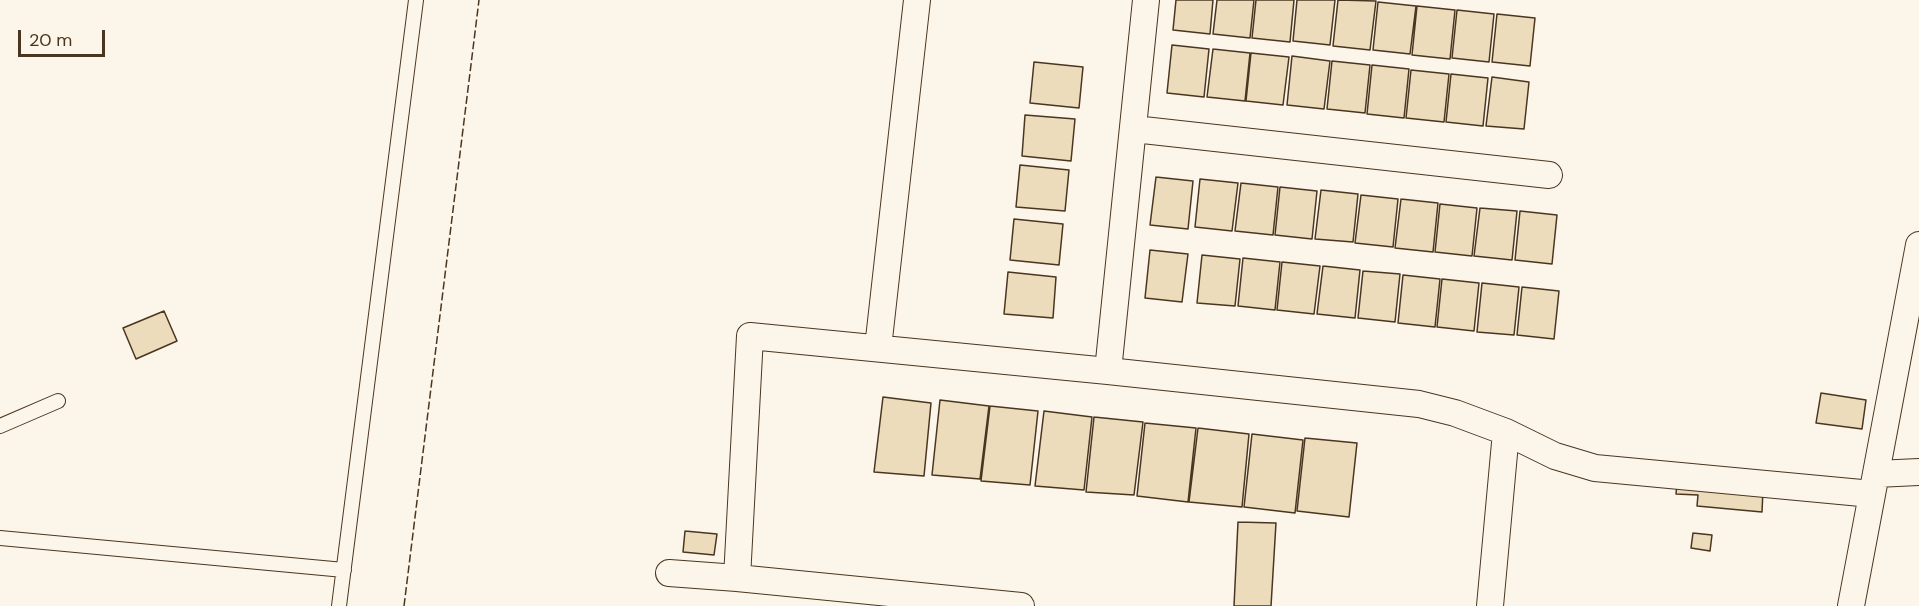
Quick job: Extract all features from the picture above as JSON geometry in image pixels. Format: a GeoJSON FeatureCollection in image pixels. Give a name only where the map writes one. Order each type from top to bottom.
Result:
{"type":"FeatureCollection","features":[{"type":"Feature","properties":{"kind":"street"},"geometry":{"type":"LineString","coordinates":[[878,348],[917,0]]}},
{"type":"Feature","properties":{"kind":"street"},"geometry":{"type":"LineString","coordinates":[[1107,370],[1146,0]]}},
{"type":"Feature","properties":{"kind":"street"},"geometry":{"type":"LineString","coordinates":[[1134,129],[1549,175]]}},
{"type":"Feature","properties":{"kind":"street"},"geometry":{"type":"LineString","coordinates":[[1851,606],[1919,245]]}},
{"type":"Feature","properties":{"kind":"street"},"geometry":{"type":"LineString","coordinates":[[737,578],[750,336],[1107,370],[1419,404],[1455,413],[1506,432],[1555,456],[1595,468],[1874,484],[1919,472]]}},
{"type":"Feature","properties":{"kind":"street"},"geometry":{"type":"LineString","coordinates":[[1490,606],[1506,432]]}},
{"type":"Feature","properties":{"kind":"street"},"geometry":{"type":"LineString","coordinates":[[669,573],[1021,606]]}},
{"type":"Feature","properties":{"kind":"lane"},"geometry":{"type":"LineString","coordinates":[[339,606],[416,0]]}},
{"type":"Feature","properties":{"kind":"lane"},"geometry":{"type":"LineString","coordinates":[[0,426],[58,401]]}},
{"type":"Feature","properties":{"kind":"lane"},"geometry":{"type":"LineString","coordinates":[[0,538],[344,570]]}},
{"type":"Feature","properties":{"kind":"building"},"geometry":{"type":"Polygon","coordinates":[[[1176,0],[1213,0],[1210,34],[1173,30],[1176,0]]]}},
{"type":"Feature","properties":{"kind":"building"},"geometry":{"type":"Polygon","coordinates":[[[1217,0],[1254,0],[1250,38],[1213,34],[1217,0]]]}},
{"type":"Feature","properties":{"kind":"building"},"geometry":{"type":"Polygon","coordinates":[[[1256,0],[1294,0],[1290,42],[1252,38],[1256,0]]]}},
{"type":"Feature","properties":{"kind":"building"},"geometry":{"type":"Polygon","coordinates":[[[1297,0],[1335,0],[1330,45],[1293,41],[1297,0]]]}},
{"type":"Feature","properties":{"kind":"building"},"geometry":{"type":"Polygon","coordinates":[[[1338,0],[1376,1],[1370,50],[1333,46],[1338,0]]]}},
{"type":"Feature","properties":{"kind":"building"},"geometry":{"type":"Polygon","coordinates":[[[1378,2],[1416,6],[1410,54],[1373,50],[1378,2]]]}},
{"type":"Feature","properties":{"kind":"building"},"geometry":{"type":"Polygon","coordinates":[[[1417,6],[1455,10],[1450,59],[1412,55],[1417,6]]]}},
{"type":"Feature","properties":{"kind":"building"},"geometry":{"type":"Polygon","coordinates":[[[1457,10],[1494,14],[1489,62],[1452,58],[1457,10]]]}},
{"type":"Feature","properties":{"kind":"building"},"geometry":{"type":"Polygon","coordinates":[[[1497,14],[1535,18],[1530,66],[1492,62],[1497,14]]]}},
{"type":"Feature","properties":{"kind":"building"},"geometry":{"type":"Polygon","coordinates":[[[1172,45],[1209,49],[1204,97],[1167,93],[1172,45]]]}},
{"type":"Feature","properties":{"kind":"building"},"geometry":{"type":"Polygon","coordinates":[[[1213,49],[1250,53],[1245,101],[1207,97],[1213,49]]]}},
{"type":"Feature","properties":{"kind":"building"},"geometry":{"type":"Polygon","coordinates":[[[1251,53],[1289,57],[1283,105],[1246,101],[1251,53]]]}},
{"type":"Feature","properties":{"kind":"building"},"geometry":{"type":"Polygon","coordinates":[[[1292,56],[1330,61],[1324,109],[1287,105],[1292,56]]]}},
{"type":"Feature","properties":{"kind":"building"},"geometry":{"type":"Polygon","coordinates":[[[1332,61],[1370,65],[1365,113],[1327,109],[1332,61]]]}},
{"type":"Feature","properties":{"kind":"building"},"geometry":{"type":"Polygon","coordinates":[[[1034,62],[1083,67],[1079,108],[1030,103],[1034,62]]]}},
{"type":"Feature","properties":{"kind":"building"},"geometry":{"type":"Polygon","coordinates":[[[1372,65],[1409,69],[1404,118],[1367,114],[1372,65]]]}},
{"type":"Feature","properties":{"kind":"building"},"geometry":{"type":"Polygon","coordinates":[[[1411,70],[1449,74],[1444,122],[1406,118],[1411,70]]]}},
{"type":"Feature","properties":{"kind":"building"},"geometry":{"type":"Polygon","coordinates":[[[1451,74],[1488,78],[1483,126],[1446,122],[1451,74]]]}},
{"type":"Feature","properties":{"kind":"building"},"geometry":{"type":"Polygon","coordinates":[[[1492,77],[1529,82],[1524,129],[1486,126],[1492,77]]]}},
{"type":"Feature","properties":{"kind":"building"},"geometry":{"type":"Polygon","coordinates":[[[1025,115],[1075,119],[1071,161],[1022,156],[1025,115]]]}},
{"type":"Feature","properties":{"kind":"building"},"geometry":{"type":"Polygon","coordinates":[[[1020,165],[1069,170],[1065,211],[1016,207],[1020,165]]]}},
{"type":"Feature","properties":{"kind":"building"},"geometry":{"type":"Polygon","coordinates":[[[1156,177],[1193,181],[1188,229],[1150,225],[1156,177]]]}},
{"type":"Feature","properties":{"kind":"building"},"geometry":{"type":"Polygon","coordinates":[[[1200,179],[1238,183],[1232,231],[1195,227],[1200,179]]]}},
{"type":"Feature","properties":{"kind":"building"},"geometry":{"type":"Polygon","coordinates":[[[1241,183],[1278,187],[1273,235],[1235,231],[1241,183]]]}},
{"type":"Feature","properties":{"kind":"building"},"geometry":{"type":"Polygon","coordinates":[[[1280,187],[1317,191],[1312,239],[1275,235],[1280,187]]]}},
{"type":"Feature","properties":{"kind":"building"},"geometry":{"type":"Polygon","coordinates":[[[1321,190],[1358,194],[1353,242],[1315,239],[1321,190]]]}},
{"type":"Feature","properties":{"kind":"building"},"geometry":{"type":"Polygon","coordinates":[[[1361,195],[1398,199],[1393,247],[1355,243],[1361,195]]]}},
{"type":"Feature","properties":{"kind":"building"},"geometry":{"type":"Polygon","coordinates":[[[1401,199],[1438,203],[1433,252],[1395,248],[1401,199]]]}},
{"type":"Feature","properties":{"kind":"building"},"geometry":{"type":"Polygon","coordinates":[[[1440,204],[1477,208],[1472,256],[1435,252],[1440,204]]]}},
{"type":"Feature","properties":{"kind":"building"},"geometry":{"type":"Polygon","coordinates":[[[1480,208],[1517,211],[1512,260],[1474,256],[1480,208]]]}},
{"type":"Feature","properties":{"kind":"building"},"geometry":{"type":"Polygon","coordinates":[[[1520,211],[1557,215],[1552,264],[1515,260],[1520,211]]]}},
{"type":"Feature","properties":{"kind":"building"},"geometry":{"type":"Polygon","coordinates":[[[1014,219],[1063,224],[1059,265],[1010,260],[1014,219]]]}},
{"type":"Feature","properties":{"kind":"building"},"geometry":{"type":"Polygon","coordinates":[[[1150,250],[1188,254],[1182,302],[1145,298],[1150,250]]]}},
{"type":"Feature","properties":{"kind":"building"},"geometry":{"type":"Polygon","coordinates":[[[1202,255],[1240,259],[1235,306],[1197,303],[1202,255]]]}},
{"type":"Feature","properties":{"kind":"building"},"geometry":{"type":"Polygon","coordinates":[[[1243,258],[1280,262],[1275,310],[1238,306],[1243,258]]]}},
{"type":"Feature","properties":{"kind":"building"},"geometry":{"type":"Polygon","coordinates":[[[1282,262],[1320,266],[1314,314],[1277,310],[1282,262]]]}},
{"type":"Feature","properties":{"kind":"building"},"geometry":{"type":"Polygon","coordinates":[[[1323,266],[1360,270],[1355,318],[1317,314],[1323,266]]]}},
{"type":"Feature","properties":{"kind":"building"},"geometry":{"type":"Polygon","coordinates":[[[1363,271],[1400,274],[1395,322],[1358,318],[1363,271]]]}},
{"type":"Feature","properties":{"kind":"building"},"geometry":{"type":"Polygon","coordinates":[[[1008,272],[1056,277],[1053,318],[1004,314],[1008,272]]]}},
{"type":"Feature","properties":{"kind":"building"},"geometry":{"type":"Polygon","coordinates":[[[1403,275],[1440,279],[1435,327],[1398,323],[1403,275]]]}},
{"type":"Feature","properties":{"kind":"building"},"geometry":{"type":"Polygon","coordinates":[[[1442,279],[1479,283],[1474,331],[1437,327],[1442,279]]]}},
{"type":"Feature","properties":{"kind":"building"},"geometry":{"type":"Polygon","coordinates":[[[1482,283],[1519,287],[1514,335],[1477,332],[1482,283]]]}},
{"type":"Feature","properties":{"kind":"building"},"geometry":{"type":"Polygon","coordinates":[[[1522,287],[1559,291],[1554,339],[1517,335],[1522,287]]]}},
{"type":"Feature","properties":{"kind":"building"},"geometry":{"type":"Polygon","coordinates":[[[164,311],[177,341],[136,359],[123,328],[164,311]]]}},
{"type":"Feature","properties":{"kind":"building"},"geometry":{"type":"Polygon","coordinates":[[[1821,393],[1866,400],[1862,429],[1816,423],[1821,393]]]}},
{"type":"Feature","properties":{"kind":"building"},"geometry":{"type":"Polygon","coordinates":[[[883,397],[931,403],[924,476],[874,472],[883,397]]]}},
{"type":"Feature","properties":{"kind":"building"},"geometry":{"type":"Polygon","coordinates":[[[940,400],[989,406],[980,479],[932,475],[940,400]]]}},
{"type":"Feature","properties":{"kind":"building"},"geometry":{"type":"Polygon","coordinates":[[[990,406],[1038,411],[1030,485],[981,481],[990,406]]]}},
{"type":"Feature","properties":{"kind":"building"},"geometry":{"type":"Polygon","coordinates":[[[1044,411],[1092,417],[1084,490],[1035,486],[1044,411]]]}},
{"type":"Feature","properties":{"kind":"building"},"geometry":{"type":"Polygon","coordinates":[[[1094,417],[1143,422],[1134,495],[1086,492],[1094,417]]]}},
{"type":"Feature","properties":{"kind":"building"},"geometry":{"type":"Polygon","coordinates":[[[1145,423],[1196,428],[1188,502],[1137,496],[1145,423]]]}},
{"type":"Feature","properties":{"kind":"building"},"geometry":{"type":"Polygon","coordinates":[[[1198,428],[1249,434],[1242,507],[1189,502],[1198,428]]]}},
{"type":"Feature","properties":{"kind":"building"},"geometry":{"type":"Polygon","coordinates":[[[1252,434],[1303,440],[1295,513],[1244,507],[1252,434]]]}},
{"type":"Feature","properties":{"kind":"building"},"geometry":{"type":"Polygon","coordinates":[[[1305,438],[1357,443],[1349,517],[1297,511],[1305,438]]]}},
{"type":"Feature","properties":{"kind":"building"},"geometry":{"type":"Polygon","coordinates":[[[1677,483],[1763,490],[1762,512],[1697,506],[1698,495],[1676,494],[1677,483]]]}},
{"type":"Feature","properties":{"kind":"building"},"geometry":{"type":"Polygon","coordinates":[[[1238,522],[1276,523],[1271,606],[1234,606],[1238,522]]]}},
{"type":"Feature","properties":{"kind":"building"},"geometry":{"type":"Polygon","coordinates":[[[685,531],[717,534],[714,555],[683,552],[685,531]]]}},
{"type":"Feature","properties":{"kind":"building"},"geometry":{"type":"Polygon","coordinates":[[[1693,533],[1712,535],[1710,551],[1691,548],[1693,533]]]}},
{"type":"Feature","properties":{"kind":"fence"},"geometry":{"type":"LineString","coordinates":[[404,606],[479,0]]}}]}
